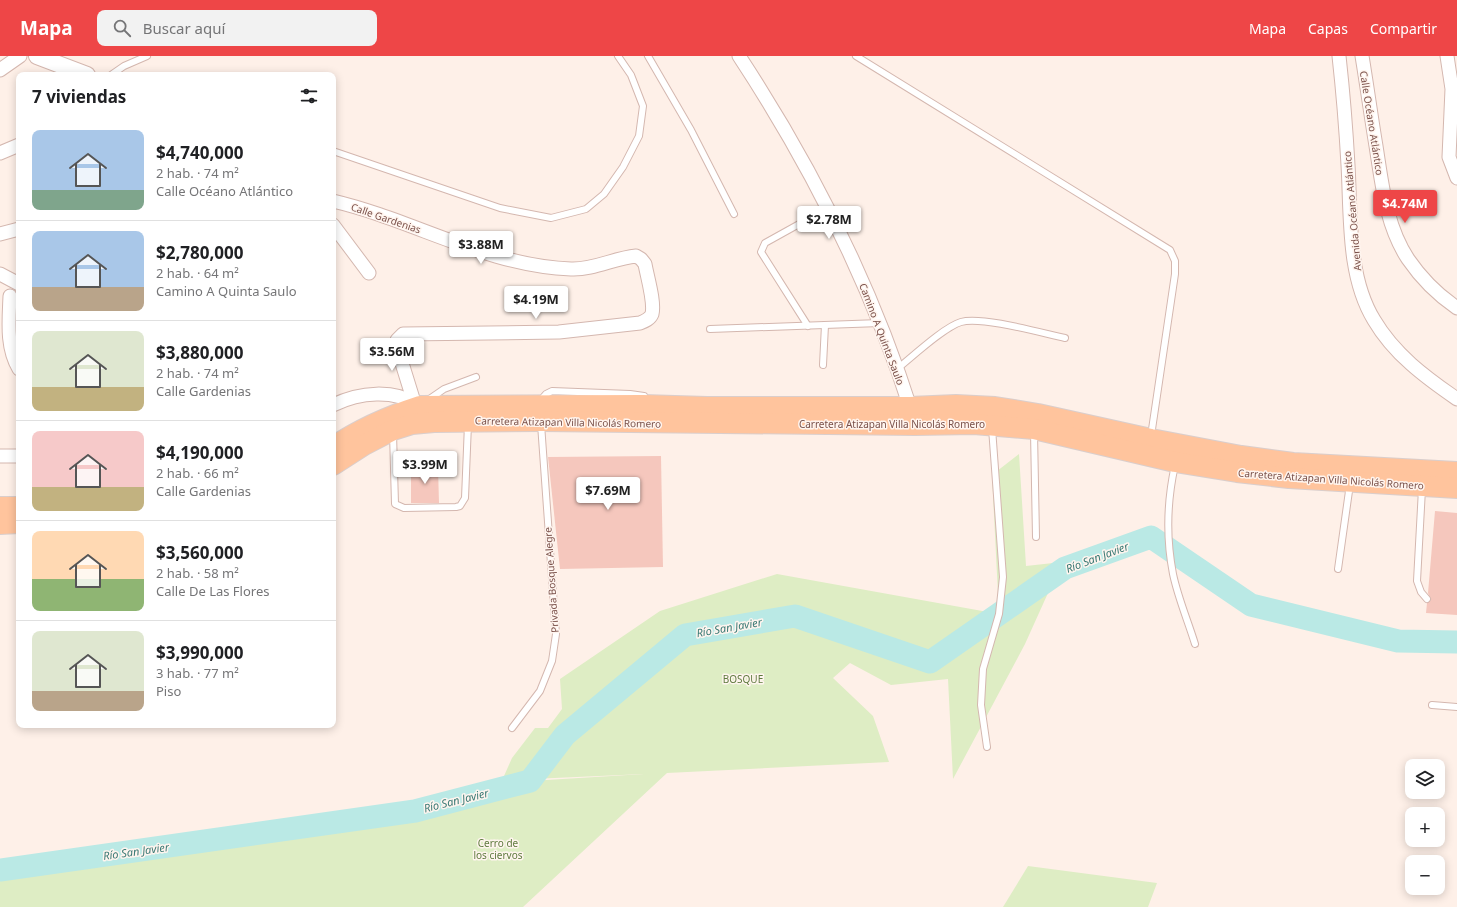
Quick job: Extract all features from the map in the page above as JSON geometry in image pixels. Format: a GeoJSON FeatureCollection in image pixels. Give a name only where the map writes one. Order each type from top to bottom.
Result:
{"type":"FeatureCollection","features":[{"type":"Feature","properties":{"kind":"main road","name":"Carretera Atizapan Villa Nicolás Romero"},"geometry":{"type":"LineString","coordinates":[[336,445],[356,432],[417,404],[540,413],[913,416],[955,415],[995,407],[1038,414],[1151,439],[1241,456],[1423,478],[1457,488]]}},
{"type":"Feature","properties":{"kind":"main road","name":"Carretera Atizapan Villa Nicolás Romero"},"geometry":{"type":"LineString","coordinates":[[336,463],[364,445],[393,430],[412,424],[468,421],[540,413],[643,405],[913,416]]}},
{"type":"Feature","properties":{"kind":"main road","name":"Carretera Atizapan Villa Nicolás Romero"},"geometry":{"type":"LineString","coordinates":[[955,415],[991,425],[1034,429],[1175,462],[1237,472],[1351,482],[1423,478],[1457,472]]}},
{"type":"Feature","properties":{"kind":"main road"},"geometry":{"type":"LineString","coordinates":[[0,507],[16,506]]}},
{"type":"Feature","properties":{"kind":"main road"},"geometry":{"type":"LineString","coordinates":[[0,524],[16,523]]}},
{"type":"Feature","properties":{"kind":"street"},"geometry":{"type":"LineString","coordinates":[[0,70],[20,56]]}},
{"type":"Feature","properties":{"kind":"street"},"geometry":{"type":"LineString","coordinates":[[37,56],[79,72]]}},
{"type":"Feature","properties":{"kind":"street","name":"Camino A Quinta Saulo"},"geometry":{"type":"LineString","coordinates":[[739,56],[764,94],[828,208],[871,300],[913,416]]}},
{"type":"Feature","properties":{"kind":"street","name":"Avenida Océano Atlántico"},"geometry":{"type":"LineString","coordinates":[[1339,56],[1345,115],[1353,246],[1357,276],[1362,297],[1374,320],[1392,346],[1413,366],[1457,399]]}},
{"type":"Feature","properties":{"kind":"street","name":"Calle Océano Atlántico"},"geometry":{"type":"LineString","coordinates":[[1362,56],[1381,178],[1394,233],[1408,259],[1424,280],[1457,308]]}},
{"type":"Feature","properties":{"kind":"street"},"geometry":{"type":"LineString","coordinates":[[1450,57],[1454,88],[1449,157],[1457,178]]}},
{"type":"Feature","properties":{"kind":"street"},"geometry":{"type":"LineString","coordinates":[[0,153],[16,147]]}},
{"type":"Feature","properties":{"kind":"street","name":"Calle Gardenias"},"geometry":{"type":"LineString","coordinates":[[336,202],[493,256],[520,263],[570,269],[586,269],[636,256],[642,259],[645,264],[652,315],[647,321],[640,324],[559,332],[403,334],[398,340],[397,347],[417,404]]}},
{"type":"Feature","properties":{"kind":"street"},"geometry":{"type":"LineString","coordinates":[[336,229],[369,273]]}},
{"type":"Feature","properties":{"kind":"street"},"geometry":{"type":"LineString","coordinates":[[0,234],[16,230]]}},
{"type":"Feature","properties":{"kind":"street"},"geometry":{"type":"LineString","coordinates":[[0,274],[16,282]]}},
{"type":"Feature","properties":{"kind":"street"},"geometry":{"type":"LineString","coordinates":[[10,295],[9,340],[16,364]]}},
{"type":"Feature","properties":{"kind":"street"},"geometry":{"type":"LineString","coordinates":[[336,403],[346,398],[370,394],[393,395],[417,404]]}},
{"type":"Feature","properties":{"kind":"street"},"geometry":{"type":"LineString","coordinates":[[0,456],[16,456]]}},
{"type":"Feature","properties":{"kind":"lane"},"geometry":{"type":"LineString","coordinates":[[115,72],[124,66],[147,56]]}},
{"type":"Feature","properties":{"kind":"lane"},"geometry":{"type":"LineString","coordinates":[[336,152],[500,208],[551,218],[586,208],[604,194],[623,167],[639,136],[643,106],[632,75],[618,56]]}},
{"type":"Feature","properties":{"kind":"lane"},"geometry":{"type":"LineString","coordinates":[[648,56],[691,130],[734,214]]}},
{"type":"Feature","properties":{"kind":"lane"},"geometry":{"type":"LineString","coordinates":[[856,56],[1170,250],[1175,260],[1175,274],[1151,439]]}},
{"type":"Feature","properties":{"kind":"lane"},"geometry":{"type":"LineString","coordinates":[[808,326],[761,252],[765,243],[828,208]]}},
{"type":"Feature","properties":{"kind":"lane"},"geometry":{"type":"LineString","coordinates":[[897,369],[946,330],[961,322],[980,320],[1065,338]]}},
{"type":"Feature","properties":{"kind":"lane"},"geometry":{"type":"LineString","coordinates":[[710,329],[880,323]]}},
{"type":"Feature","properties":{"kind":"lane"},"geometry":{"type":"LineString","coordinates":[[823,365],[825,325]]}},
{"type":"Feature","properties":{"kind":"lane"},"geometry":{"type":"LineString","coordinates":[[417,404],[444,389],[476,377]]}},
{"type":"Feature","properties":{"kind":"lane","name":"Privada Bosque Alegre"},"geometry":{"type":"LineString","coordinates":[[512,728],[540,692],[552,661],[556,634],[540,413]]}},
{"type":"Feature","properties":{"kind":"lane"},"geometry":{"type":"LineString","coordinates":[[393,430],[395,504],[404,508],[456,507],[460,506],[465,498],[468,421]]}},
{"type":"Feature","properties":{"kind":"lane"},"geometry":{"type":"LineString","coordinates":[[987,747],[981,705],[983,669],[999,614],[1003,577],[991,425]]}},
{"type":"Feature","properties":{"kind":"lane"},"geometry":{"type":"LineString","coordinates":[[1034,429],[1036,536]]}},
{"type":"Feature","properties":{"kind":"lane"},"geometry":{"type":"LineString","coordinates":[[1175,462],[1169,492],[1169,549],[1174,575],[1195,644]]}},
{"type":"Feature","properties":{"kind":"lane"},"geometry":{"type":"LineString","coordinates":[[1423,478],[1417,581],[1421,592],[1427,599]]}},
{"type":"Feature","properties":{"kind":"lane"},"geometry":{"type":"LineString","coordinates":[[1338,569],[1351,482]]}},
{"type":"Feature","properties":{"kind":"lane"},"geometry":{"type":"LineString","coordinates":[[1432,705],[1457,707]]}},
{"type":"Feature","properties":{"kind":"green space"},"geometry":{"type":"Polygon","coordinates":[[[1019,454],[1026,566],[1062,562],[1025,644],[953,779],[948,679],[891,685],[850,663],[833,678],[873,716],[889,762],[667,773],[523,907],[0,907],[0,870],[415,811],[530,781],[644,774],[532,779],[500,785],[512,758],[535,728],[548,728],[562,709],[560,679],[660,611],[777,574],[999,614],[992,475],[1019,454]]]}},
{"type":"Feature","properties":{"kind":"green space"},"geometry":{"type":"Polygon","coordinates":[[[1028,866],[1157,883],[1148,907],[1003,907],[1028,866]]]}},
{"type":"Feature","properties":{"kind":"building"},"geometry":{"type":"Polygon","coordinates":[[[661,456],[663,567],[560,569],[548,457],[661,456]]]}},
{"type":"Feature","properties":{"kind":"building"},"geometry":{"type":"Polygon","coordinates":[[[411,467],[438,467],[439,503],[411,503],[411,467]]]}},
{"type":"Feature","properties":{"kind":"building"},"geometry":{"type":"Polygon","coordinates":[[[1435,511],[1457,513],[1457,615],[1426,613],[1427,603],[1431,600],[1428,593],[1435,511]]]}},
{"type":"Feature","properties":{"kind":"waterway","name":"Río San Javier"},"geometry":{"type":"LineString","coordinates":[[0,870],[415,811],[530,781],[565,735],[685,635],[795,616],[930,662],[1065,568],[1151,537],[1251,605],[1398,641],[1457,642]]}},
{"type":"Feature","properties":{"kind":"park label","name":"BOSQUE"},"geometry":{"type":"Point","coordinates":[743,679]}},
{"type":"Feature","properties":{"kind":"park label","name":"Cerro de los ciervos"},"geometry":{"type":"Point","coordinates":[498,848]}}]}
